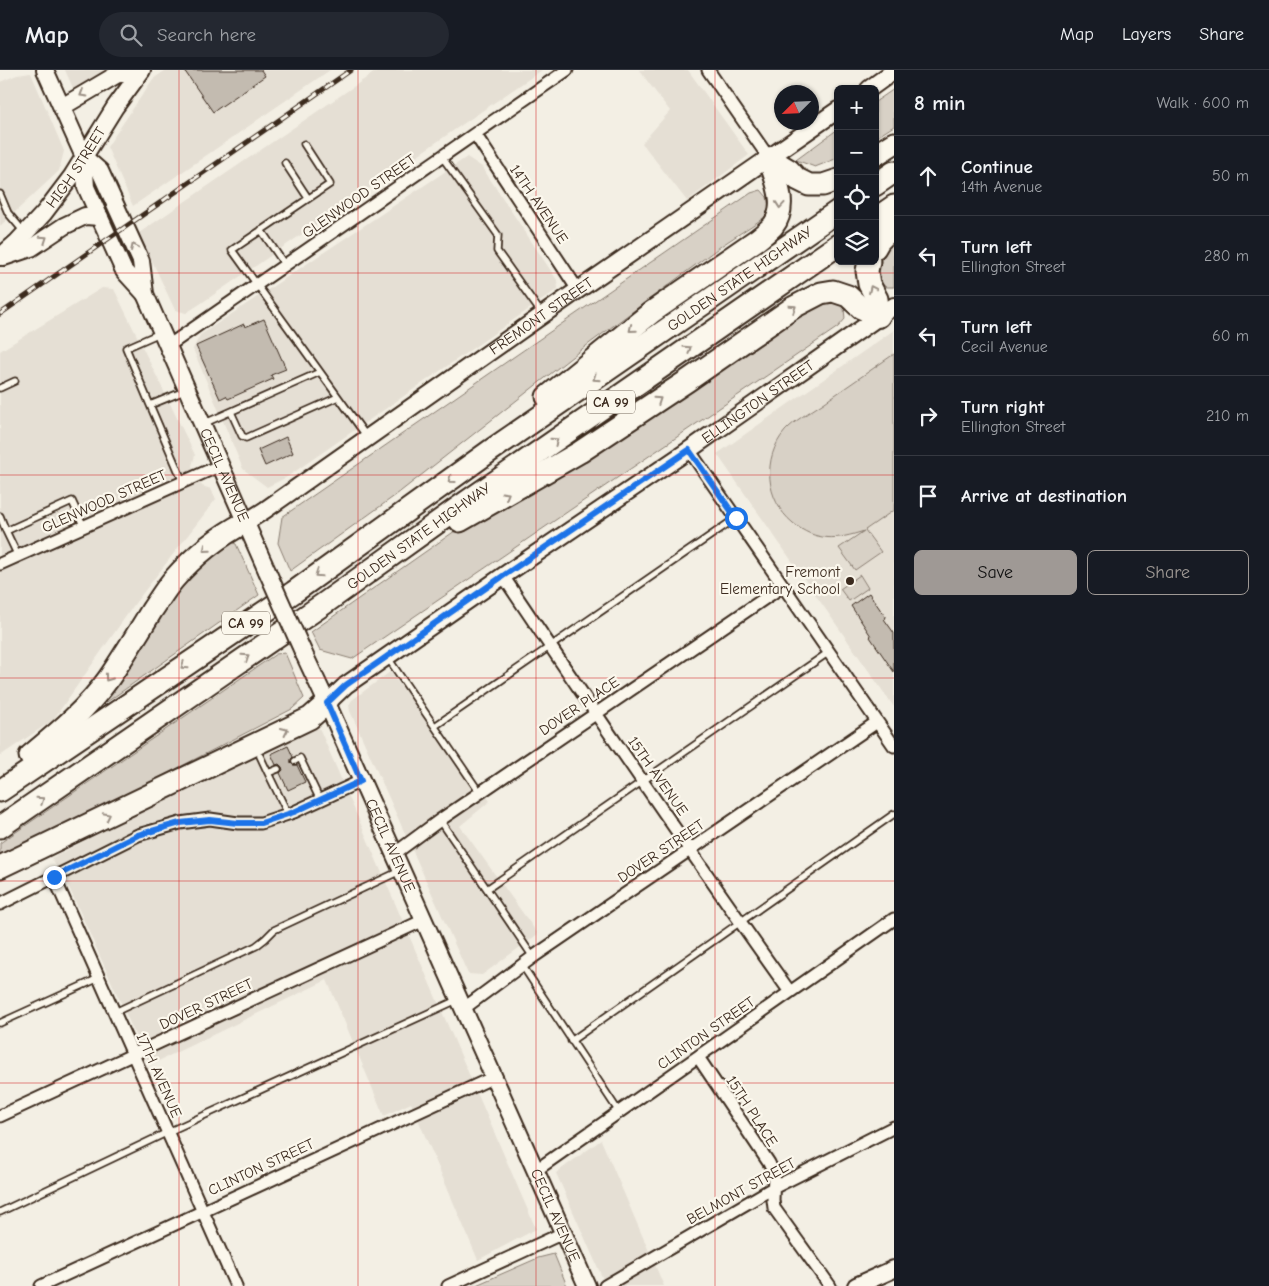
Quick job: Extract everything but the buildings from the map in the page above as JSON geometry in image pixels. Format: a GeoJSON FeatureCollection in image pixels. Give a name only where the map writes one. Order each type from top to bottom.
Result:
{"type":"FeatureCollection","features":[{"type":"Feature","properties":{"kind":"highway"},"geometry":{"type":"LineString","coordinates":[[879,152],[894,143]]}},
{"type":"Feature","properties":{"kind":"highway"},"geometry":{"type":"LineString","coordinates":[[769,158],[789,170],[797,179],[809,185],[823,185],[834,181]]}},
{"type":"Feature","properties":{"kind":"highway"},"geometry":{"type":"LineString","coordinates":[[490,452],[549,395],[652,312],[758,239],[774,225],[781,209],[780,193],[769,158]]}},
{"type":"Feature","properties":{"kind":"highway"},"geometry":{"type":"LineString","coordinates":[[879,182],[894,172]]}},
{"type":"Feature","properties":{"kind":"highway"},"geometry":{"type":"LineString","coordinates":[[879,216],[894,206]]}},
{"type":"Feature","properties":{"kind":"highway","name":"GOLDEN STATE HIGHWAY"},"geometry":{"type":"LineString","coordinates":[[0,791],[294,592],[490,452],[834,214]]}},
{"type":"Feature","properties":{"kind":"highway"},"geometry":{"type":"LineString","coordinates":[[879,242],[894,226]]}},
{"type":"Feature","properties":{"kind":"highway","name":"GOLDEN STATE HIGHWAY"},"geometry":{"type":"LineString","coordinates":[[0,827],[834,248]]}},
{"type":"Feature","properties":{"kind":"highway"},"geometry":{"type":"LineString","coordinates":[[868,265],[869,284],[886,311]]}},
{"type":"Feature","properties":{"kind":"highway"},"geometry":{"type":"LineString","coordinates":[[386,559],[467,518],[580,452],[808,299],[821,293],[833,291],[848,296],[862,308],[886,311]]}},
{"type":"Feature","properties":{"kind":"highway"},"geometry":{"type":"LineString","coordinates":[[0,781],[69,724],[90,702],[108,679],[173,580],[210,545],[246,522]]}},
{"type":"Feature","properties":{"kind":"highway"},"geometry":{"type":"LineString","coordinates":[[0,867],[301,723],[310,718],[327,703]]}},
{"type":"Feature","properties":{"kind":"main road","name":"CECIL AVENUE"},"geometry":{"type":"LineString","coordinates":[[46,70],[84,157],[86,187],[124,271],[145,294]]}},
{"type":"Feature","properties":{"kind":"main road"},"geometry":{"type":"LineString","coordinates":[[62,107],[116,75],[137,70]]}},
{"type":"Feature","properties":{"kind":"main road","name":"HIGH STREET"},"geometry":{"type":"LineString","coordinates":[[0,258],[44,213],[67,184],[115,107],[142,70]]}},
{"type":"Feature","properties":{"kind":"main road"},"geometry":{"type":"LineString","coordinates":[[875,85],[894,71]]}},
{"type":"Feature","properties":{"kind":"main road","name":"FREMONT STREET"},"geometry":{"type":"LineString","coordinates":[[246,522],[266,510],[834,113]]}},
{"type":"Feature","properties":{"kind":"main road","name":"CECIL AVENUE"},"geometry":{"type":"LineString","coordinates":[[84,157],[100,171],[141,261],[145,294],[586,1286]]}},
{"type":"Feature","properties":{"kind":"main road"},"geometry":{"type":"LineString","coordinates":[[0,258],[32,248],[64,226],[85,216],[100,217]]}},
{"type":"Feature","properties":{"kind":"main road","name":"ELLINGTON STREET"},"geometry":{"type":"LineString","coordinates":[[327,703],[346,685],[689,450],[886,311]]}},
{"type":"Feature","properties":{"kind":"main road"},"geometry":{"type":"LineString","coordinates":[[856,1286],[894,1269]]}},
{"type":"Feature","properties":{"kind":"street","name":"GLENWOOD STREET"},"geometry":{"type":"LineString","coordinates":[[165,339],[258,284],[567,70]]}},
{"type":"Feature","properties":{"kind":"street"},"geometry":{"type":"LineString","coordinates":[[708,70],[769,158]]}},
{"type":"Feature","properties":{"kind":"street","name":"14TH AVENUE"},"geometry":{"type":"LineString","coordinates":[[475,134],[578,290]]}},
{"type":"Feature","properties":{"kind":"street"},"geometry":{"type":"LineString","coordinates":[[689,450],[894,746]]}},
{"type":"Feature","properties":{"kind":"street","name":"GLENWOOD STREET"},"geometry":{"type":"LineString","coordinates":[[0,564],[221,465]]}},
{"type":"Feature","properties":{"kind":"street","name":"15TH AVENUE"},"geometry":{"type":"LineString","coordinates":[[503,576],[740,923],[790,992]]}},
{"type":"Feature","properties":{"kind":"street","name":"DOVER PLACE"},"geometry":{"type":"LineString","coordinates":[[394,854],[440,820],[783,586]]}},
{"type":"Feature","properties":{"kind":"street","name":"DOVER STREET"},"geometry":{"type":"LineString","coordinates":[[461,1004],[522,965],[877,722]]}},
{"type":"Feature","properties":{"kind":"street"},"geometry":{"type":"LineString","coordinates":[[0,904],[138,835],[180,823],[210,820],[261,823],[288,814],[361,781]]}},
{"type":"Feature","properties":{"kind":"street","name":"17TH AVENUE"},"geometry":{"type":"LineString","coordinates":[[54,877],[236,1286]]}},
{"type":"Feature","properties":{"kind":"street","name":"CLINTON STREET"},"geometry":{"type":"LineString","coordinates":[[535,1170],[894,919]]}},
{"type":"Feature","properties":{"kind":"street","name":"DOVER STREET"},"geometry":{"type":"LineString","coordinates":[[0,1116],[424,920]]}},
{"type":"Feature","properties":{"kind":"street","name":"15TH PLACE"},"geometry":{"type":"LineString","coordinates":[[698,1057],[769,1163],[774,1174],[774,1208],[830,1286]]}},
{"type":"Feature","properties":{"kind":"street","name":"CLINTON STREET"},"geometry":{"type":"LineString","coordinates":[[41,1286],[494,1077]]}},
{"type":"Feature","properties":{"kind":"street","name":"BELMONT STREET"},"geometry":{"type":"LineString","coordinates":[[605,1286],[773,1188],[894,1127]]}},
{"type":"Feature","properties":{"kind":"street"},"geometry":{"type":"LineString","coordinates":[[448,1286],[563,1233]]}},
{"type":"Feature","properties":{"kind":"lane"},"geometry":{"type":"LineString","coordinates":[[304,144],[330,184],[232,250],[368,438]]}},
{"type":"Feature","properties":{"kind":"lane"},"geometry":{"type":"LineString","coordinates":[[442,157],[498,235],[497,251],[543,315]]}},
{"type":"Feature","properties":{"kind":"lane"},"geometry":{"type":"LineString","coordinates":[[284,163],[308,198]]}},
{"type":"Feature","properties":{"kind":"lane"},"geometry":{"type":"LineString","coordinates":[[0,194],[8,212],[25,233]]}},
{"type":"Feature","properties":{"kind":"lane"},"geometry":{"type":"LineString","coordinates":[[261,230],[285,265]]}},
{"type":"Feature","properties":{"kind":"lane"},"geometry":{"type":"LineString","coordinates":[[165,339],[126,348],[183,482]]}},
{"type":"Feature","properties":{"kind":"lane"},"geometry":{"type":"LineString","coordinates":[[203,424],[320,372]]}},
{"type":"Feature","properties":{"kind":"lane"},"geometry":{"type":"LineString","coordinates":[[0,388],[15,381]]}},
{"type":"Feature","properties":{"kind":"lane"},"geometry":{"type":"LineString","coordinates":[[150,405],[187,390]]}},
{"type":"Feature","properties":{"kind":"lane"},"geometry":{"type":"LineString","coordinates":[[230,412],[242,436],[246,438],[338,397]]}},
{"type":"Feature","properties":{"kind":"lane"},"geometry":{"type":"LineString","coordinates":[[6,530],[72,501],[84,527]]}},
{"type":"Feature","properties":{"kind":"lane"},"geometry":{"type":"LineString","coordinates":[[0,516],[18,556]]}},
{"type":"Feature","properties":{"kind":"lane"},"geometry":{"type":"LineString","coordinates":[[434,726],[736,518]]}},
{"type":"Feature","properties":{"kind":"lane"},"geometry":{"type":"LineString","coordinates":[[487,889],[829,652]]}},
{"type":"Feature","properties":{"kind":"lane"},"geometry":{"type":"LineString","coordinates":[[386,657],[480,793]]}},
{"type":"Feature","properties":{"kind":"lane"},"geometry":{"type":"LineString","coordinates":[[260,756],[288,814]]}},
{"type":"Feature","properties":{"kind":"lane"},"geometry":{"type":"LineString","coordinates":[[295,761],[300,758],[320,800]]}},
{"type":"Feature","properties":{"kind":"lane"},"geometry":{"type":"LineString","coordinates":[[268,774],[278,769]]}},
{"type":"Feature","properties":{"kind":"lane"},"geometry":{"type":"LineString","coordinates":[[571,1041],[894,814]]}},
{"type":"Feature","properties":{"kind":"lane"},"geometry":{"type":"LineString","coordinates":[[440,820],[533,957]]}},
{"type":"Feature","properties":{"kind":"lane"},"geometry":{"type":"LineString","coordinates":[[114,1012],[256,946],[274,930],[402,871]]}},
{"type":"Feature","properties":{"kind":"lane"},"geometry":{"type":"LineString","coordinates":[[522,965],[619,1112]]}},
{"type":"Feature","properties":{"kind":"lane"},"geometry":{"type":"LineString","coordinates":[[0,1023],[99,978]]}},
{"type":"Feature","properties":{"kind":"lane"},"geometry":{"type":"LineString","coordinates":[[0,1212],[168,1132],[461,1004]]}},
{"type":"Feature","properties":{"kind":"shaded area"},"geometry":{"type":"Polygon","coordinates":[[[65,70],[108,70],[76,90],[73,88],[65,70]]]}},
{"type":"Feature","properties":{"kind":"shaded area"},"geometry":{"type":"Polygon","coordinates":[[[166,70],[330,70],[133,206],[107,147],[153,79],[166,70]]]}},
{"type":"Feature","properties":{"kind":"shaded area"},"geometry":{"type":"Polygon","coordinates":[[[378,70],[542,70],[200,304],[186,313],[175,310],[139,233],[378,70]]]}},
{"type":"Feature","properties":{"kind":"shaded area"},"geometry":{"type":"Polygon","coordinates":[[[639,70],[688,70],[749,155],[687,201],[642,143],[670,111],[639,70]]]}},
{"type":"Feature","properties":{"kind":"shaded area"},"geometry":{"type":"Polygon","coordinates":[[[31,73],[64,151],[59,171],[0,226],[0,82],[17,75],[31,73]]]}},
{"type":"Feature","properties":{"kind":"shaded area"},"geometry":{"type":"Polygon","coordinates":[[[894,89],[894,126],[879,135],[879,130],[879,99],[894,89]]]}},
{"type":"Feature","properties":{"kind":"shaded area"},"geometry":{"type":"Polygon","coordinates":[[[834,132],[834,160],[815,167],[796,160],[834,132]]]}},
{"type":"Feature","properties":{"kind":"shaded area"},"geometry":{"type":"Polygon","coordinates":[[[467,157],[482,167],[557,280],[558,289],[287,477],[267,487],[243,469],[193,349],[200,335],[467,157]]]}},
{"type":"Feature","properties":{"kind":"shaded area"},"geometry":{"type":"Polygon","coordinates":[[[761,190],[767,197],[769,206],[765,217],[721,246],[582,349],[396,495],[290,571],[278,543],[282,517],[751,193],[761,190]]]}},
{"type":"Feature","properties":{"kind":"shaded area"},"geometry":{"type":"Polygon","coordinates":[[[894,240],[894,287],[886,287],[879,282],[878,270],[881,259],[894,240]]]}},
{"type":"Feature","properties":{"kind":"shaded area"},"geometry":{"type":"Polygon","coordinates":[[[102,288],[114,289],[195,455],[192,466],[202,486],[211,489],[216,499],[136,602],[53,720],[0,756],[0,351],[102,288]]]}},
{"type":"Feature","properties":{"kind":"shaded area"},"geometry":{"type":"Polygon","coordinates":[[[826,300],[837,300],[844,308],[845,319],[838,327],[352,659],[320,650],[311,632],[462,526],[808,308],[826,300]]]}},
{"type":"Feature","properties":{"kind":"shaded area","name":"Fremont Elementary School"},"geometry":{"type":"Polygon","coordinates":[[[894,330],[894,707],[717,454],[894,330]]]}},
{"type":"Feature","properties":{"kind":"shaded area"},"geometry":{"type":"Polygon","coordinates":[[[894,354],[894,510],[865,530],[881,552],[855,570],[839,548],[864,531],[827,538],[810,534],[793,523],[784,514],[772,491],[770,466],[778,442],[789,427],[894,354]]]}},
{"type":"Feature","properties":{"kind":"shaded area"},"geometry":{"type":"Polygon","coordinates":[[[229,541],[236,544],[259,595],[77,723],[177,583],[229,541]]]}},
{"type":"Feature","properties":{"kind":"shaded area"},"geometry":{"type":"Polygon","coordinates":[[[860,575],[868,588],[849,601],[840,589],[860,575]]]}},
{"type":"Feature","properties":{"kind":"shaded area"},"geometry":{"type":"Polygon","coordinates":[[[285,653],[304,698],[292,709],[0,860],[0,843],[276,654],[285,653]]]}},
{"type":"Feature","properties":{"kind":"shaded area"},"geometry":{"type":"Polygon","coordinates":[[[390,672],[490,801],[460,826],[538,934],[482,975],[468,974],[350,711],[349,705],[352,700],[390,672]]]}},
{"type":"Feature","properties":{"kind":"shaded area"},"geometry":{"type":"Polygon","coordinates":[[[317,723],[536,1229],[478,1260],[411,1103],[384,1116],[327,980],[150,1065],[66,881],[51,858],[317,723]]]}},
{"type":"Feature","properties":{"kind":"shaded area"},"geometry":{"type":"Polygon","coordinates":[[[601,1140],[664,1286],[606,1286],[556,1173],[601,1140]]]}},
{"type":"Feature","properties":{"kind":"shaded area"},"geometry":{"type":"Polygon","coordinates":[[[554,1254],[567,1286],[474,1286],[538,1258],[554,1254]]]}},
{"type":"Feature","properties":{"kind":"railway"},"geometry":{"type":"LineString","coordinates":[[0,314],[351,70]]}},
{"type":"Feature","properties":{"kind":"place","name":"Fremont Elementary School"},"geometry":{"type":"Point","coordinates":[850,581]}},
{"type":"Feature","properties":{"kind":"route"},"geometry":{"type":"LineString","coordinates":[[54,877],[138,835],[180,823],[210,820],[261,823],[294,812],[361,781],[327,703],[346,685],[689,450],[736,518]]}}]}
